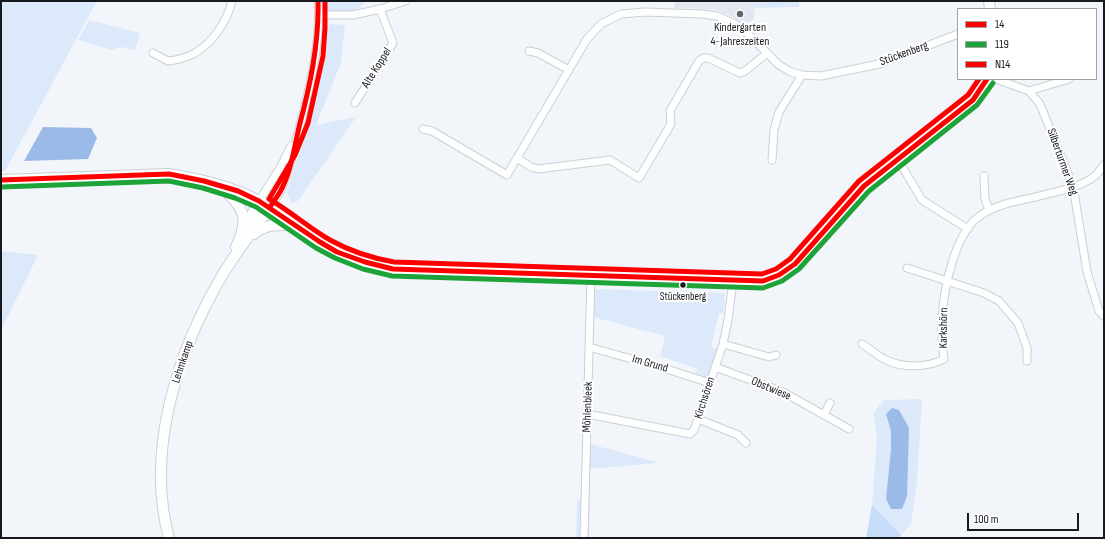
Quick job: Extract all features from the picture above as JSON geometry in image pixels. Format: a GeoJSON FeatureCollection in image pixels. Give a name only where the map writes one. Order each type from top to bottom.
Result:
{"type":"FeatureCollection","features":[{"type":"Feature","properties":{"kind":"street"},"geometry":{"type":"LineString","coordinates":[[153,53],[168,61],[183,58],[195,53],[215,35],[221,27],[227,16],[232,1]]}},
{"type":"Feature","properties":{"kind":"street"},"geometry":{"type":"LineString","coordinates":[[243,239],[270,207],[280,192],[289,167],[314,70],[318,40],[318,1]]}},
{"type":"Feature","properties":{"kind":"street"},"geometry":{"type":"LineString","coordinates":[[319,15],[353,15],[406,1]]}},
{"type":"Feature","properties":{"kind":"street","name":"Alte Koppel"},"geometry":{"type":"LineString","coordinates":[[355,103],[393,43],[380,9]]}},
{"type":"Feature","properties":{"kind":"street","name":"Stückenberg"},"geometry":{"type":"LineString","coordinates":[[423,129],[432,131],[507,175],[587,39],[601,24],[616,16],[632,13],[702,14],[717,16],[735,24],[748,34],[778,65],[791,72],[802,75],[821,76],[878,64],[957,34]]}},
{"type":"Feature","properties":{"kind":"street"},"geometry":{"type":"LineString","coordinates":[[529,51],[538,53],[568,70]]}},
{"type":"Feature","properties":{"kind":"street"},"geometry":{"type":"LineString","coordinates":[[517,158],[531,167],[538,169],[610,160],[639,178],[671,124],[670,111],[699,61],[703,58],[708,58],[740,73],[745,71],[766,54]]}},
{"type":"Feature","properties":{"kind":"street"},"geometry":{"type":"LineString","coordinates":[[772,160],[774,130],[779,112],[802,75]]}},
{"type":"Feature","properties":{"kind":"street"},"geometry":{"type":"LineString","coordinates":[[1,180],[170,174],[197,178],[220,185],[260,201],[297,225],[319,242],[348,257],[377,266],[409,270],[763,281],[779,275],[795,264],[864,186],[974,100],[986,80]]}},
{"type":"Feature","properties":{"kind":"street"},"geometry":{"type":"LineString","coordinates":[[999,80],[1030,91],[1066,80]]}},
{"type":"Feature","properties":{"kind":"street","name":"Silberturmer Weg"},"geometry":{"type":"LineString","coordinates":[[1030,91],[1040,104],[1073,186],[1087,272],[1098,311],[1104,316]]}},
{"type":"Feature","properties":{"kind":"street"},"geometry":{"type":"LineString","coordinates":[[243,239],[260,201],[280,168],[298,133]]}},
{"type":"Feature","properties":{"kind":"street","name":"Karkshörn"},"geometry":{"type":"LineString","coordinates":[[862,344],[886,360],[908,366],[934,365],[944,360],[942,316],[947,281],[959,242],[976,218],[989,210],[1009,203],[1085,182],[1096,175],[1104,166]]}},
{"type":"Feature","properties":{"kind":"street"},"geometry":{"type":"LineString","coordinates":[[903,168],[922,200],[968,229]]}},
{"type":"Feature","properties":{"kind":"street"},"geometry":{"type":"LineString","coordinates":[[984,176],[985,199],[989,210]]}},
{"type":"Feature","properties":{"kind":"street"},"geometry":{"type":"LineString","coordinates":[[220,185],[242,209],[244,218],[243,239]]}},
{"type":"Feature","properties":{"kind":"street"},"geometry":{"type":"LineString","coordinates":[[243,239],[266,226],[297,225]]}},
{"type":"Feature","properties":{"kind":"street","name":"Lehmkamp"},"geometry":{"type":"LineString","coordinates":[[169,538],[162,492],[162,449],[170,404],[184,357],[193,334],[243,239]]}},
{"type":"Feature","properties":{"kind":"street"},"geometry":{"type":"LineString","coordinates":[[907,268],[984,293],[999,301],[1018,323],[1027,348],[1028,361]]}},
{"type":"Feature","properties":{"kind":"street","name":"Möhlenbleek"},"geometry":{"type":"LineString","coordinates":[[584,538],[591,275]]}},
{"type":"Feature","properties":{"kind":"street","name":"Kirchsören"},"geometry":{"type":"LineString","coordinates":[[587,414],[690,434],[694,430],[723,344],[733,281]]}},
{"type":"Feature","properties":{"kind":"street"},"geometry":{"type":"LineString","coordinates":[[723,344],[768,357],[776,355]]}},
{"type":"Feature","properties":{"kind":"street","name":"Im Grund"},"geometry":{"type":"LineString","coordinates":[[590,347],[710,383]]}},
{"type":"Feature","properties":{"kind":"street","name":"Obstwiese"},"geometry":{"type":"LineString","coordinates":[[715,367],[783,392],[849,429]]}},
{"type":"Feature","properties":{"kind":"street"},"geometry":{"type":"LineString","coordinates":[[824,415],[830,403]]}},
{"type":"Feature","properties":{"kind":"street"},"geometry":{"type":"LineString","coordinates":[[698,419],[738,435],[746,443]]}},
{"type":"Feature","properties":{"kind":"shaded area"},"geometry":{"type":"Polygon","coordinates":[[[1,1],[97,1],[5,171],[1,171],[1,1]]]}},
{"type":"Feature","properties":{"kind":"shaded area"},"geometry":{"type":"Polygon","coordinates":[[[322,1],[365,1],[353,15],[322,15],[322,1]]]}},
{"type":"Feature","properties":{"kind":"shaded area","name":"Kindergarten 4-Jahreszeiten"},"geometry":{"type":"Polygon","coordinates":[[[675,1],[755,1],[754,19],[745,25],[719,11],[708,9],[674,8],[675,1]]]}},
{"type":"Feature","properties":{"kind":"shaded area"},"geometry":{"type":"Polygon","coordinates":[[[755,1],[799,1],[799,7],[755,8],[755,1]]]}},
{"type":"Feature","properties":{"kind":"shaded area"},"geometry":{"type":"Polygon","coordinates":[[[89,20],[140,33],[135,50],[121,47],[111,50],[78,40],[89,20]]]}},
{"type":"Feature","properties":{"kind":"shaded area"},"geometry":{"type":"Polygon","coordinates":[[[330,24],[345,25],[341,63],[316,125],[356,117],[298,201],[291,203],[287,192],[312,112],[317,91],[326,30],[330,24]]]}},
{"type":"Feature","properties":{"kind":"shaded area"},"geometry":{"type":"Polygon","coordinates":[[[43,127],[91,128],[97,138],[88,159],[24,161],[43,127]]]}},
{"type":"Feature","properties":{"kind":"shaded area"},"geometry":{"type":"Polygon","coordinates":[[[1,251],[38,255],[1,330],[1,251]]]}},
{"type":"Feature","properties":{"kind":"shaded area"},"geometry":{"type":"Polygon","coordinates":[[[595,289],[725,293],[724,313],[719,313],[711,347],[717,349],[709,374],[703,378],[700,377],[696,375],[697,369],[660,356],[665,336],[593,317],[595,289]]]}},
{"type":"Feature","properties":{"kind":"shaded area"},"geometry":{"type":"Polygon","coordinates":[[[922,399],[917,483],[911,524],[901,535],[872,505],[877,437],[873,413],[884,400],[922,399]]]}},
{"type":"Feature","properties":{"kind":"shaded area"},"geometry":{"type":"Polygon","coordinates":[[[892,408],[899,410],[909,428],[907,496],[902,509],[891,509],[886,499],[891,450],[891,431],[886,414],[892,408]]]}},
{"type":"Feature","properties":{"kind":"shaded area"},"geometry":{"type":"Polygon","coordinates":[[[590,444],[660,463],[589,469],[590,444]]]}},
{"type":"Feature","properties":{"kind":"shaded area"},"geometry":{"type":"Polygon","coordinates":[[[586,492],[590,500],[589,538],[576,538],[577,501],[586,492]]]}},
{"type":"Feature","properties":{"kind":"shaded area"},"geometry":{"type":"Polygon","coordinates":[[[872,505],[901,535],[900,538],[866,538],[872,505]]]}},
{"type":"Feature","properties":{"kind":"transit line","name":"14"},"geometry":{"type":"LineString","coordinates":[[270,207],[280,192],[287,176],[307,96],[317,33],[318,1]]}},
{"type":"Feature","properties":{"kind":"transit line","name":"N14"},"geometry":{"type":"LineString","coordinates":[[325,1],[323,56],[308,123],[295,155],[269,199],[322,235],[345,248],[361,254],[394,262],[762,274],[776,269],[790,259],[859,181],[968,95],[978,80]]}},
{"type":"Feature","properties":{"kind":"transit line","name":"14"},"geometry":{"type":"LineString","coordinates":[[1,180],[169,174],[204,181],[238,191],[259,201],[337,252],[365,262],[393,269],[763,281],[779,275],[795,264],[864,186],[973,100],[986,80]]}},
{"type":"Feature","properties":{"kind":"transit line","name":"119"},"geometry":{"type":"LineString","coordinates":[[1,187],[169,181],[203,188],[235,198],[256,207],[316,248],[335,258],[363,269],[392,276],[763,288],[782,281],[799,269],[869,191],[977,105],[993,83]]}},
{"type":"Feature","properties":{"kind":"place","name":"Kindergarten 4-Jahreszeiten"},"geometry":{"type":"Point","coordinates":[740,14]}},
{"type":"Feature","properties":{"kind":"place","name":"Stückenberg"},"geometry":{"type":"Point","coordinates":[683,285]}}]}
